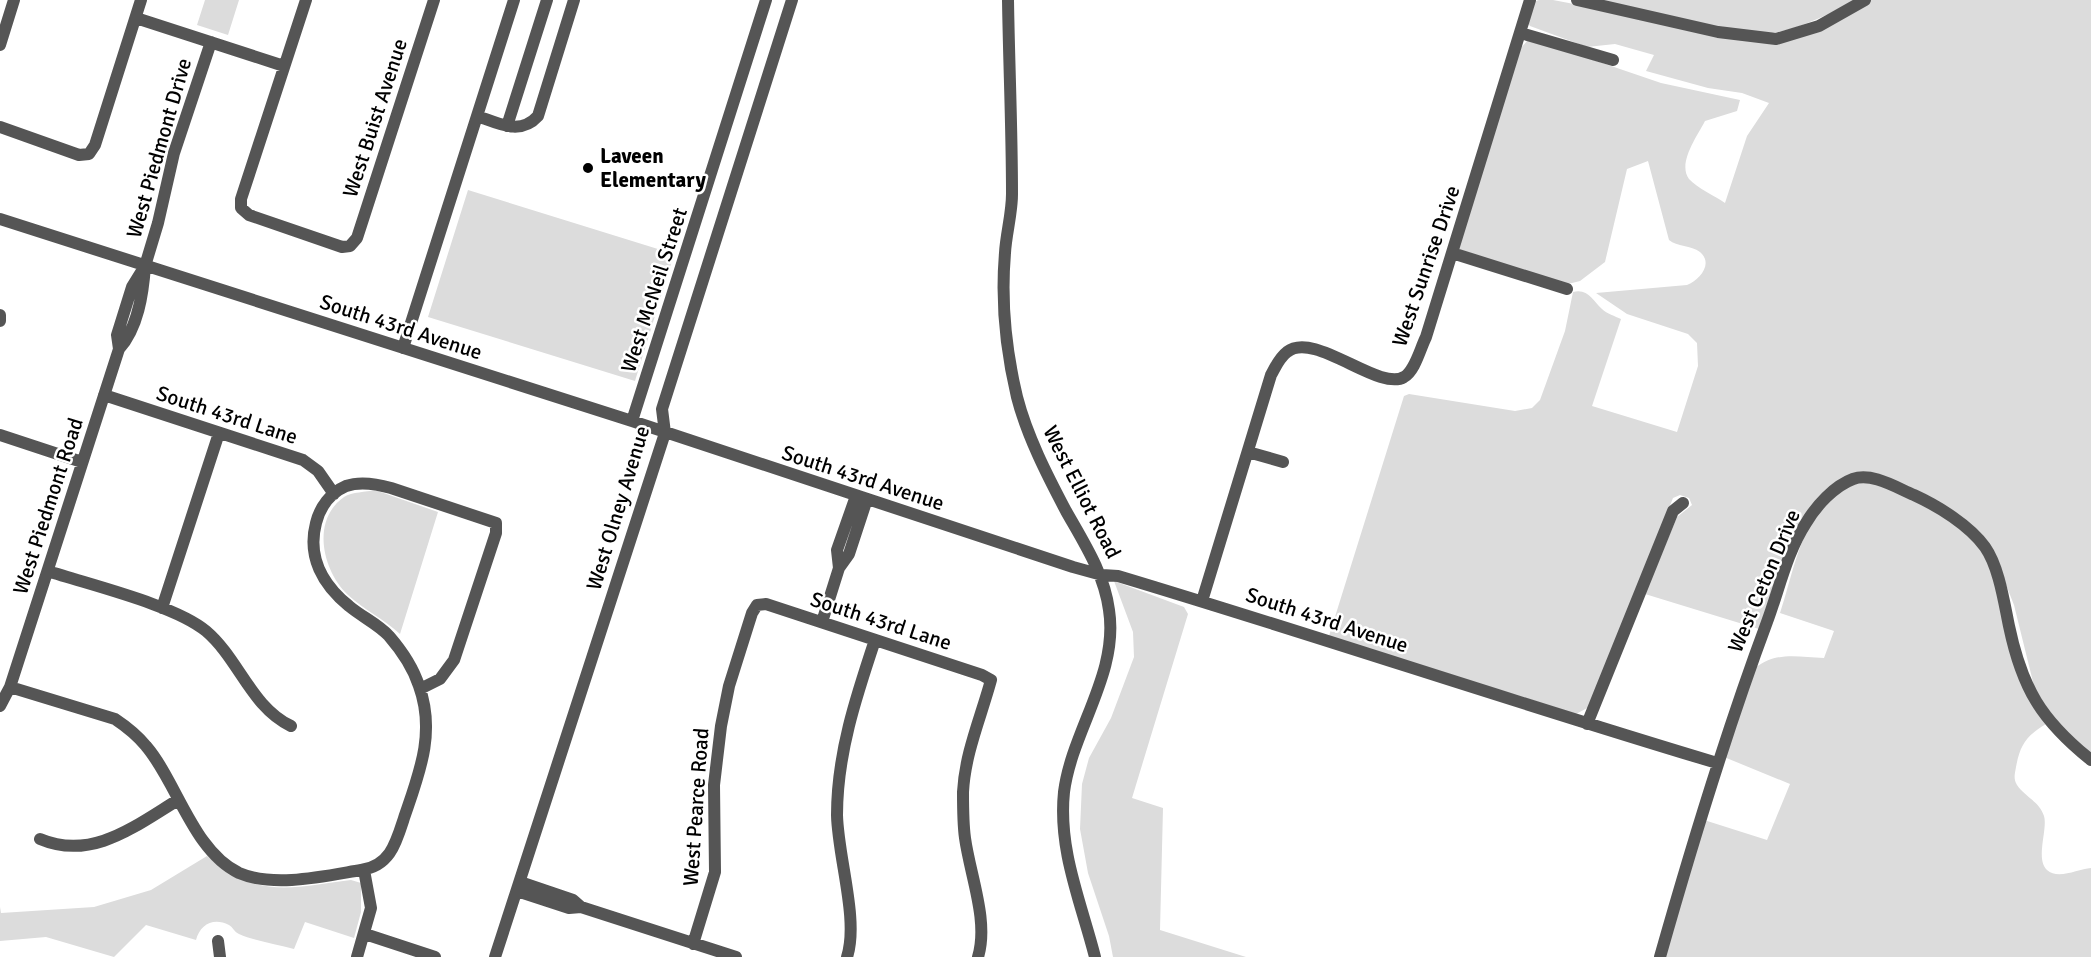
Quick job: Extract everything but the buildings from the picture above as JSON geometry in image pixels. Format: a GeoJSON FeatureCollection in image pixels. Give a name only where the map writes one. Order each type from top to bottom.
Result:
{"type":"FeatureCollection","features":[{"type":"Feature","properties":{"kind":"street"},"geometry":{"type":"LineString","coordinates":[[0,45],[14,0]]}},
{"type":"Feature","properties":{"kind":"street"},"geometry":{"type":"LineString","coordinates":[[0,127],[79,154],[89,154],[95,145],[141,0]]}},
{"type":"Feature","properties":{"kind":"street"},"geometry":{"type":"LineString","coordinates":[[136,18],[284,66],[306,0]]}},
{"type":"Feature","properties":{"kind":"street","name":"West Buist Avenue"},"geometry":{"type":"LineString","coordinates":[[284,66],[241,199],[241,208],[249,215],[342,247],[350,246],[357,238],[434,0]]}},
{"type":"Feature","properties":{"kind":"street"},"geometry":{"type":"LineString","coordinates":[[403,348],[514,0]]}},
{"type":"Feature","properties":{"kind":"street"},"geometry":{"type":"LineString","coordinates":[[507,126],[547,0]]}},
{"type":"Feature","properties":{"kind":"street"},"geometry":{"type":"LineString","coordinates":[[477,116],[521,128],[529,125],[538,116],[574,0]]}},
{"type":"Feature","properties":{"kind":"street","name":"West McNeil Street"},"geometry":{"type":"LineString","coordinates":[[632,421],[766,0]]}},
{"type":"Feature","properties":{"kind":"street","name":"West Olney Avenue"},"geometry":{"type":"LineString","coordinates":[[495,957],[665,433],[662,409],[792,0]]}},
{"type":"Feature","properties":{"kind":"street","name":"West Elliot Road"},"geometry":{"type":"LineString","coordinates":[[1008,0],[1012,198],[1005,255],[1006,333],[1017,397],[1030,434],[1054,488],[1102,575],[1110,612],[1110,643],[1096,695],[1076,738],[1064,803],[1064,837],[1069,867],[1095,957]]}},
{"type":"Feature","properties":{"kind":"street","name":"West Sunrise Drive"},"geometry":{"type":"LineString","coordinates":[[1202,601],[1271,375],[1288,351],[1299,347],[1317,350],[1388,379],[1401,379],[1409,373],[1426,337],[1530,0]]}},
{"type":"Feature","properties":{"kind":"street"},"geometry":{"type":"LineString","coordinates":[[1577,0],[1718,32],[1776,39],[1819,26],[1865,0]]}},
{"type":"Feature","properties":{"kind":"street"},"geometry":{"type":"LineString","coordinates":[[1521,33],[1613,60]]}},
{"type":"Feature","properties":{"kind":"street","name":"West Piedmont Drive"},"geometry":{"type":"LineString","coordinates":[[119,349],[129,338],[143,290],[145,266],[158,223],[174,153],[211,42]]}},
{"type":"Feature","properties":{"kind":"street","name":"South 43rd Avenue"},"geometry":{"type":"LineString","coordinates":[[0,219],[632,421],[1102,575],[1118,576],[1202,601],[1587,724],[1717,763]]}},
{"type":"Feature","properties":{"kind":"street"},"geometry":{"type":"LineString","coordinates":[[1452,253],[1567,289]]}},
{"type":"Feature","properties":{"kind":"street","name":"West Piedmont Road"},"geometry":{"type":"LineString","coordinates":[[0,706],[10,687],[119,349]]}},
{"type":"Feature","properties":{"kind":"street","name":"South 43rd Lane"},"geometry":{"type":"LineString","coordinates":[[104,396],[303,460],[318,471],[334,494]]}},
{"type":"Feature","properties":{"kind":"street"},"geometry":{"type":"LineString","coordinates":[[162,608],[219,433]]}},
{"type":"Feature","properties":{"kind":"street"},"geometry":{"type":"LineString","coordinates":[[0,435],[82,462]]}},
{"type":"Feature","properties":{"kind":"street"},"geometry":{"type":"LineString","coordinates":[[1248,452],[1283,462]]}},
{"type":"Feature","properties":{"kind":"street","name":"West Ceton Drive"},"geometry":{"type":"LineString","coordinates":[[1660,957],[1717,763],[1749,666],[1804,525],[1818,505],[1853,479],[1867,477],[1920,498],[1968,528],[1986,548],[2005,598],[2009,626],[2029,690],[2039,711],[2069,742],[2091,760]]}},
{"type":"Feature","properties":{"kind":"street"},"geometry":{"type":"LineString","coordinates":[[10,687],[116,719],[148,747],[178,800],[215,854],[239,873],[280,879],[364,870],[378,865],[387,858],[397,840],[425,755],[427,722],[420,688],[398,646],[387,633],[332,591],[320,571],[313,552],[315,525],[319,512],[334,494],[357,484],[377,484],[496,523],[496,532],[454,660],[440,679],[420,688]]}},
{"type":"Feature","properties":{"kind":"street"},"geometry":{"type":"LineString","coordinates":[[822,622],[839,568],[849,554],[849,536],[861,497]]}},
{"type":"Feature","properties":{"kind":"street"},"geometry":{"type":"LineString","coordinates":[[1587,724],[1673,511],[1683,502]]}},
{"type":"Feature","properties":{"kind":"street"},"geometry":{"type":"LineString","coordinates":[[48,571],[162,608],[181,616],[208,633],[263,706],[276,719],[291,726]]}},
{"type":"Feature","properties":{"kind":"street","name":"South 43rd Lane"},"geometry":{"type":"LineString","coordinates":[[757,605],[766,604],[982,675],[991,680],[966,769],[963,792],[965,837],[981,926],[981,946],[978,957]]}},
{"type":"Feature","properties":{"kind":"street","name":"West Pearce Road"},"geometry":{"type":"LineString","coordinates":[[693,944],[715,872],[714,785],[721,726],[729,686],[757,605]]}},
{"type":"Feature","properties":{"kind":"street"},"geometry":{"type":"LineString","coordinates":[[847,957],[852,933],[839,848],[837,813],[840,774],[850,714],[875,640]]}},
{"type":"Feature","properties":{"kind":"street"},"geometry":{"type":"LineString","coordinates":[[40,839],[71,848],[98,843],[127,831],[178,800]]}},
{"type":"Feature","properties":{"kind":"street"},"geometry":{"type":"LineString","coordinates":[[357,957],[370,908],[364,870]]}},
{"type":"Feature","properties":{"kind":"street"},"geometry":{"type":"LineString","coordinates":[[518,887],[552,898],[569,908],[581,908],[736,957]]}},
{"type":"Feature","properties":{"kind":"street"},"geometry":{"type":"LineString","coordinates":[[364,934],[435,957]]}},
{"type":"Feature","properties":{"kind":"street"},"geometry":{"type":"LineString","coordinates":[[218,941],[220,957]]}},
{"type":"Feature","properties":{"kind":"shaded area"},"geometry":{"type":"Polygon","coordinates":[[[205,0],[239,0],[228,35],[197,25],[205,0]]]}},
{"type":"Feature","properties":{"kind":"shaded area"},"geometry":{"type":"Polygon","coordinates":[[[1553,0],[1773,42],[1868,0],[2091,0],[2091,756],[2071,740],[2047,710],[2034,686],[2014,605],[1991,547],[1972,527],[1866,472],[1816,502],[1759,629],[1645,594],[1677,517],[1692,505],[1689,498],[1680,495],[1673,498],[1591,706],[1576,714],[1329,636],[1404,396],[1409,394],[1515,411],[1532,408],[1540,400],[1565,331],[1573,292],[1583,292],[1604,311],[1621,319],[1592,406],[1677,432],[1698,366],[1697,343],[1688,334],[1627,314],[1596,293],[1687,285],[1700,276],[1705,266],[1706,262],[1700,252],[1669,240],[1648,161],[1627,169],[1605,262],[1580,281],[1568,284],[1456,250],[1520,49],[1527,41],[1535,40],[1661,83],[1740,100],[1737,111],[1705,121],[1690,149],[1685,165],[1692,182],[1725,203],[1747,136],[1769,103],[1742,93],[1708,88],[1646,71],[1654,55],[1615,44],[1587,47],[1530,26],[1527,22],[1533,2],[1553,0]]]}},
{"type":"Feature","properties":{"kind":"shaded area"},"geometry":{"type":"Polygon","coordinates":[[[1592,0],[1856,0],[1794,28],[1753,35],[1592,0]]]}},
{"type":"Feature","properties":{"kind":"shaded area"},"geometry":{"type":"Polygon","coordinates":[[[468,190],[674,254],[635,381],[428,317],[468,190]]]}},
{"type":"Feature","properties":{"kind":"shaded area"},"geometry":{"type":"Polygon","coordinates":[[[1865,479],[1945,515],[1972,536],[1988,558],[2001,593],[2023,684],[2046,724],[2033,733],[2022,747],[2015,780],[2044,816],[2042,859],[2047,870],[2062,874],[2091,868],[2091,957],[1663,957],[1704,820],[1767,840],[1790,784],[1724,757],[1755,668],[1780,657],[1824,658],[1834,631],[1780,613],[1801,546],[1816,515],[1839,490],[1865,479]]]}},
{"type":"Feature","properties":{"kind":"shaded area"},"geometry":{"type":"Polygon","coordinates":[[[375,490],[438,512],[400,634],[354,600],[339,585],[327,559],[324,545],[327,518],[334,507],[347,495],[375,490]]]}},
{"type":"Feature","properties":{"kind":"shaded area"},"geometry":{"type":"Polygon","coordinates":[[[1114,581],[1184,607],[1188,614],[1132,798],[1163,808],[1160,930],[1246,957],[1113,957],[1109,936],[1088,873],[1080,829],[1082,784],[1089,758],[1111,718],[1134,657],[1133,632],[1114,581]]]}},
{"type":"Feature","properties":{"kind":"shaded area"},"geometry":{"type":"Polygon","coordinates":[[[207,856],[225,870],[258,885],[292,887],[351,880],[361,883],[361,912],[354,938],[305,922],[294,949],[259,941],[237,933],[229,925],[213,922],[201,930],[196,940],[146,925],[114,957],[46,937],[0,941],[0,907],[1,913],[94,907],[151,890],[207,856]]]}},
{"type":"Feature","properties":{"kind":"place","name":"Laveen Elementary"},"geometry":{"type":"Point","coordinates":[588,168]}}]}
